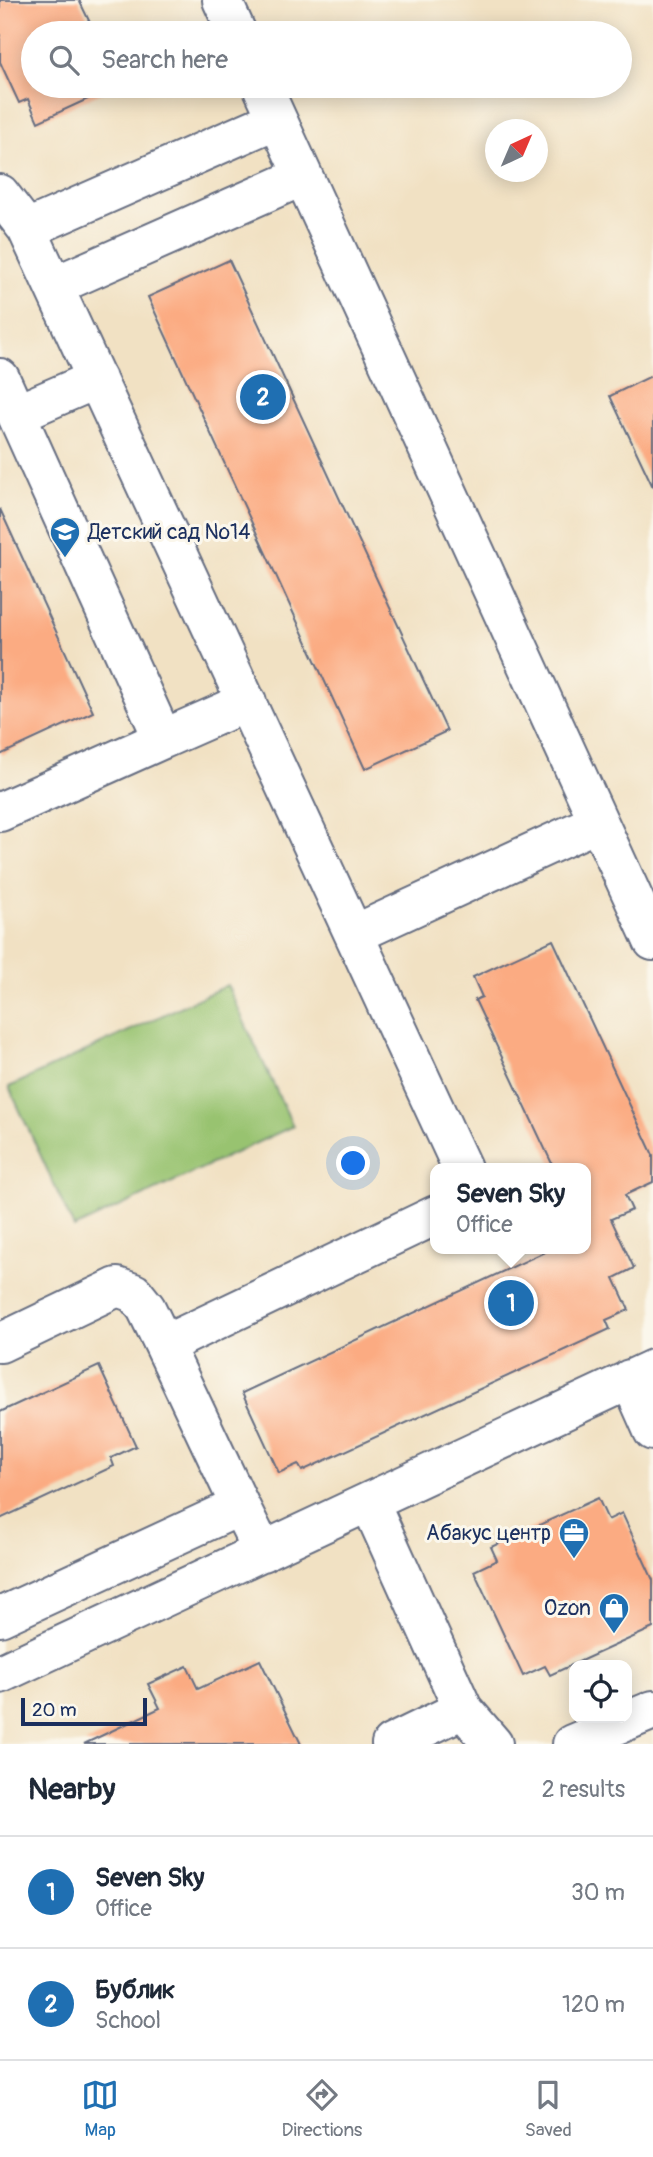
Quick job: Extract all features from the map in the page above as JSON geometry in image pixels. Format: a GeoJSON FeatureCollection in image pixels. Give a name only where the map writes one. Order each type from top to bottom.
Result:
{"type":"FeatureCollection","features":[{"type":"Feature","properties":{"kind":"lane"},"geometry":{"type":"LineString","coordinates":[[222,0],[232,21]]}},
{"type":"Feature","properties":{"kind":"lane"},"geometry":{"type":"LineString","coordinates":[[27,229],[269,102],[653,941]]}},
{"type":"Feature","properties":{"kind":"lane"},"geometry":{"type":"LineString","coordinates":[[54,286],[303,176]]}},
{"type":"Feature","properties":{"kind":"lane"},"geometry":{"type":"LineString","coordinates":[[0,194],[27,229],[460,1163]]}},
{"type":"Feature","properties":{"kind":"lane"},"geometry":{"type":"LineString","coordinates":[[0,378],[163,739]]}},
{"type":"Feature","properties":{"kind":"lane"},"geometry":{"type":"LineString","coordinates":[[16,414],[97,379]]}},
{"type":"Feature","properties":{"kind":"lane"},"geometry":{"type":"LineString","coordinates":[[0,812],[247,702]]}},
{"type":"Feature","properties":{"kind":"lane"},"geometry":{"type":"LineString","coordinates":[[355,934],[598,822]]}},
{"type":"Feature","properties":{"kind":"lane"},"geometry":{"type":"LineString","coordinates":[[164,1345],[430,1218]]}},
{"type":"Feature","properties":{"kind":"lane"},"geometry":{"type":"LineString","coordinates":[[0,1343],[117,1287],[134,1293],[146,1308],[263,1552]]}},
{"type":"Feature","properties":{"kind":"lane"},"geometry":{"type":"LineString","coordinates":[[0,1674],[641,1374],[653,1431]]}},
{"type":"Feature","properties":{"kind":"lane"},"geometry":{"type":"LineString","coordinates":[[370,1503],[463,1709],[493,1744]]}},
{"type":"Feature","properties":{"kind":"lane"},"geometry":{"type":"LineString","coordinates":[[0,1617],[240,1506]]}},
{"type":"Feature","properties":{"kind":"lane"},"geometry":{"type":"LineString","coordinates":[[391,1744],[463,1709]]}},
{"type":"Feature","properties":{"kind":"lane"},"geometry":{"type":"LineString","coordinates":[[572,1744],[653,1710]]}},
{"type":"Feature","properties":{"kind":"green space"},"geometry":{"type":"Polygon","coordinates":[[[227,985],[293,1126],[74,1228],[9,1087],[227,985]]]}},
{"type":"Feature","properties":{"kind":"building"},"geometry":{"type":"Polygon","coordinates":[[[0,0],[79,0],[89,21],[21,21],[21,98],[90,98],[38,122],[28,99],[19,103],[0,62],[0,0]]]}},
{"type":"Feature","properties":{"kind":"building"},"geometry":{"type":"Polygon","coordinates":[[[229,260],[447,731],[365,769],[148,297],[229,260]]]}},
{"type":"Feature","properties":{"kind":"building"},"geometry":{"type":"Polygon","coordinates":[[[653,375],[653,487],[610,396],[653,375]]]}},
{"type":"Feature","properties":{"kind":"building"},"geometry":{"type":"Polygon","coordinates":[[[0,509],[93,712],[0,755],[0,509]]]}},
{"type":"Feature","properties":{"kind":"building"},"geometry":{"type":"Polygon","coordinates":[[[553,940],[653,1155],[653,1182],[625,1195],[632,1210],[611,1219],[634,1268],[614,1278],[629,1310],[606,1320],[610,1329],[302,1471],[298,1464],[279,1473],[242,1393],[540,1254],[591,1254],[591,1163],[552,1163],[475,1000],[482,997],[473,977],[553,940]]]}},
{"type":"Feature","properties":{"kind":"building"},"geometry":{"type":"Polygon","coordinates":[[[99,1366],[136,1446],[111,1458],[114,1466],[0,1519],[0,1412],[99,1366]]]}},
{"type":"Feature","properties":{"kind":"building"},"geometry":{"type":"Polygon","coordinates":[[[598,1498],[608,1520],[622,1513],[653,1580],[653,1628],[583,1660],[569,1660],[569,1666],[550,1675],[545,1666],[523,1676],[474,1571],[497,1560],[491,1547],[598,1498]]]}},
{"type":"Feature","properties":{"kind":"building"},"geometry":{"type":"Polygon","coordinates":[[[260,1660],[301,1744],[84,1744],[160,1708],[148,1684],[187,1666],[198,1689],[260,1660]]]}},
{"type":"Feature","properties":{"kind":"place","name":"Бублик"},"geometry":{"type":"Point","coordinates":[263,397]}},
{"type":"Feature","properties":{"kind":"place","name":"Детский сад №14"},"geometry":{"type":"Point","coordinates":[65,559]}},
{"type":"Feature","properties":{"kind":"place","name":"Seven Sky"},"geometry":{"type":"Point","coordinates":[511,1303]}},
{"type":"Feature","properties":{"kind":"place","name":"Абакус центр"},"geometry":{"type":"Point","coordinates":[574,1560]}},
{"type":"Feature","properties":{"kind":"place","name":"Ozon"},"geometry":{"type":"Point","coordinates":[614,1635]}}]}
